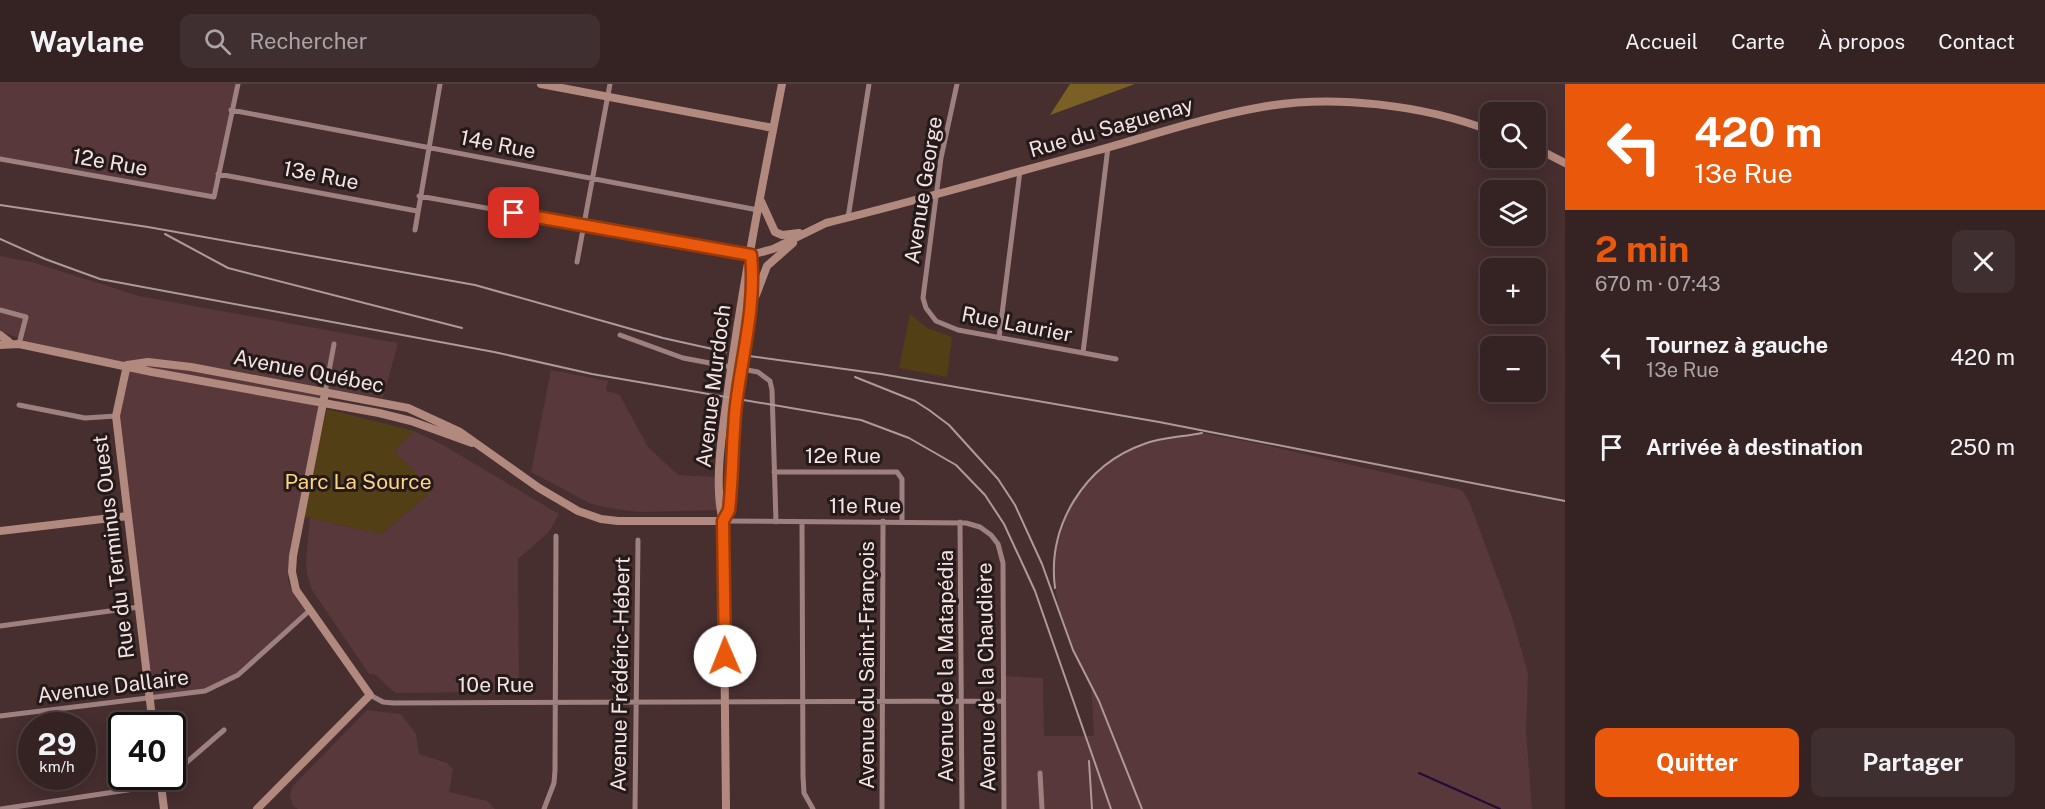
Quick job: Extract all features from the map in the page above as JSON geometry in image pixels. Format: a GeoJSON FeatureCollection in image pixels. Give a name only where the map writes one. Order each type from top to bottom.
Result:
{"type":"FeatureCollection","features":[{"type":"Feature","properties":{"kind":"main road"},"geometry":{"type":"LineString","coordinates":[[541,84],[773,128]]}},
{"type":"Feature","properties":{"kind":"main road","name":"Avenue Murdoch"},"geometry":{"type":"LineString","coordinates":[[726,809],[723,521],[720,501],[722,438],[742,295],[782,84]]}},
{"type":"Feature","properties":{"kind":"main road","name":"Rue du Saguenay"},"geometry":{"type":"LineString","coordinates":[[751,255],[773,249],[812,230],[848,218],[1216,117],[1262,107],[1309,102],[1415,110],[1480,128]]}},
{"type":"Feature","properties":{"kind":"main road"},"geometry":{"type":"LineString","coordinates":[[1546,153],[1565,163]]}},
{"type":"Feature","properties":{"kind":"main road"},"geometry":{"type":"LineString","coordinates":[[760,200],[775,232],[794,234],[812,230]]}},
{"type":"Feature","properties":{"kind":"main road"},"geometry":{"type":"LineString","coordinates":[[751,314],[767,266],[788,246],[812,230]]}},
{"type":"Feature","properties":{"kind":"main road","name":"Avenue Murdoch"},"geometry":{"type":"LineString","coordinates":[[723,521],[729,510],[735,412],[751,314],[754,285],[751,255]]}},
{"type":"Feature","properties":{"kind":"main road","name":"Avenue Québec"},"geometry":{"type":"LineString","coordinates":[[0,335],[9,342],[152,372],[402,418],[475,444]]}},
{"type":"Feature","properties":{"kind":"main road","name":"Avenue Québec"},"geometry":{"type":"LineString","coordinates":[[0,345],[9,342]]}},
{"type":"Feature","properties":{"kind":"main road","name":"Avenue Québec"},"geometry":{"type":"LineString","coordinates":[[127,365],[148,362],[191,367],[422,413],[460,432],[564,504],[601,519],[723,521]]}},
{"type":"Feature","properties":{"kind":"main road","name":"Rue du Terminus Ouest"},"geometry":{"type":"LineString","coordinates":[[127,365],[116,416],[151,712]]}},
{"type":"Feature","properties":{"kind":"main road"},"geometry":{"type":"LineString","coordinates":[[259,809],[370,695],[296,590],[292,572],[326,393]]}},
{"type":"Feature","properties":{"kind":"main road"},"geometry":{"type":"LineString","coordinates":[[0,531],[128,516]]}},
{"type":"Feature","properties":{"kind":"main road"},"geometry":{"type":"LineString","coordinates":[[161,790],[164,809]]}},
{"type":"Feature","properties":{"kind":"street"},"geometry":{"type":"LineString","coordinates":[[218,174],[238,84]]}},
{"type":"Feature","properties":{"kind":"street"},"geometry":{"type":"LineString","coordinates":[[415,230],[440,84]]}},
{"type":"Feature","properties":{"kind":"street"},"geometry":{"type":"LineString","coordinates":[[577,262],[610,84]]}},
{"type":"Feature","properties":{"kind":"street"},"geometry":{"type":"LineString","coordinates":[[848,218],[869,84]]}},
{"type":"Feature","properties":{"kind":"street","name":"Avenue George"},"geometry":{"type":"LineString","coordinates":[[923,302],[936,194],[957,84]]}},
{"type":"Feature","properties":{"kind":"street","name":"14e Rue"},"geometry":{"type":"LineString","coordinates":[[231,110],[758,210]]}},
{"type":"Feature","properties":{"kind":"street"},"geometry":{"type":"LineString","coordinates":[[1083,353],[1108,147]]}},
{"type":"Feature","properties":{"kind":"street","name":"12e Rue"},"geometry":{"type":"LineString","coordinates":[[0,159],[214,197],[218,174]]}},
{"type":"Feature","properties":{"kind":"street"},"geometry":{"type":"LineString","coordinates":[[999,338],[1020,171]]}},
{"type":"Feature","properties":{"kind":"street","name":"13e Rue"},"geometry":{"type":"LineString","coordinates":[[218,174],[417,211]]}},
{"type":"Feature","properties":{"kind":"street"},"geometry":{"type":"LineString","coordinates":[[419,196],[751,255]]}},
{"type":"Feature","properties":{"kind":"street","name":"Rue Laurier"},"geometry":{"type":"LineString","coordinates":[[923,302],[936,321],[941,324],[999,338],[1116,359]]}},
{"type":"Feature","properties":{"kind":"street"},"geometry":{"type":"LineString","coordinates":[[0,310],[26,316],[19,344]]}},
{"type":"Feature","properties":{"kind":"street"},"geometry":{"type":"LineString","coordinates":[[620,335],[683,358],[763,374],[772,386],[776,522]]}},
{"type":"Feature","properties":{"kind":"street"},"geometry":{"type":"LineString","coordinates":[[326,393],[334,344]]}},
{"type":"Feature","properties":{"kind":"street"},"geometry":{"type":"LineString","coordinates":[[19,405],[85,418],[116,416]]}},
{"type":"Feature","properties":{"kind":"street","name":"12e Rue"},"geometry":{"type":"LineString","coordinates":[[774,472],[897,472],[902,479],[902,521]]}},
{"type":"Feature","properties":{"kind":"street","name":"11e Rue"},"geometry":{"type":"LineString","coordinates":[[723,521],[960,522],[980,527],[998,544]]}},
{"type":"Feature","properties":{"kind":"street","name":"Avenue du Saint-François"},"geometry":{"type":"LineString","coordinates":[[882,809],[883,521]]}},
{"type":"Feature","properties":{"kind":"street"},"geometry":{"type":"LineString","coordinates":[[802,522],[803,786],[807,800],[813,809]]}},
{"type":"Feature","properties":{"kind":"street","name":"Avenue de la Matapédia"},"geometry":{"type":"LineString","coordinates":[[960,522],[962,809]]}},
{"type":"Feature","properties":{"kind":"street"},"geometry":{"type":"LineString","coordinates":[[544,809],[554,783],[556,536]]}},
{"type":"Feature","properties":{"kind":"street","name":"Avenue Frédéric-Hébert"},"geometry":{"type":"LineString","coordinates":[[635,809],[638,540]]}},
{"type":"Feature","properties":{"kind":"street","name":"Avenue de la Chaudière"},"geometry":{"type":"LineString","coordinates":[[998,544],[1003,562],[1004,809]]}},
{"type":"Feature","properties":{"kind":"street"},"geometry":{"type":"LineString","coordinates":[[0,626],[139,607]]}},
{"type":"Feature","properties":{"kind":"street","name":"Avenue Dallaire"},"geometry":{"type":"LineString","coordinates":[[0,716],[205,691],[222,685],[238,675],[309,610]]}},
{"type":"Feature","properties":{"kind":"street","name":"10e Rue"},"geometry":{"type":"LineString","coordinates":[[370,695],[383,702],[393,703],[1003,701]]}},
{"type":"Feature","properties":{"kind":"street"},"geometry":{"type":"LineString","coordinates":[[186,763],[224,730]]}},
{"type":"Feature","properties":{"kind":"street"},"geometry":{"type":"LineString","coordinates":[[1040,773],[1042,809]]}},
{"type":"Feature","properties":{"kind":"street"},"geometry":{"type":"LineString","coordinates":[[1,809],[109,790]]}},
{"type":"Feature","properties":{"kind":"shaded area"},"geometry":{"type":"Polygon","coordinates":[[[0,84],[238,84],[214,197],[0,159],[0,84]]]}},
{"type":"Feature","properties":{"kind":"shaded area"},"geometry":{"type":"Polygon","coordinates":[[[1070,84],[1135,84],[1050,115],[1070,84]]]}},
{"type":"Feature","properties":{"kind":"shaded area"},"geometry":{"type":"Polygon","coordinates":[[[0,256],[32,262],[139,296],[398,343],[383,398],[322,388],[289,563],[288,580],[292,591],[309,611],[238,675],[205,691],[149,698],[116,416],[127,365],[27,341],[0,331],[0,256]]]}},
{"type":"Feature","properties":{"kind":"shaded area"},"geometry":{"type":"Polygon","coordinates":[[[551,370],[608,381],[606,391],[619,394],[648,447],[678,475],[717,477],[718,510],[640,512],[614,509],[591,504],[531,472],[551,370]]]}},
{"type":"Feature","properties":{"kind":"shaded area"},"geometry":{"type":"Polygon","coordinates":[[[414,431],[443,445],[559,514],[549,532],[518,559],[519,692],[395,693],[376,675],[369,674],[312,590],[306,560],[310,518],[381,534],[432,491],[394,451],[414,431]]]}},
{"type":"Feature","properties":{"kind":"shaded area"},"geometry":{"type":"Polygon","coordinates":[[[1202,433],[1462,490],[1469,501],[1512,617],[1528,673],[1526,731],[1532,809],[1004,809],[1003,676],[1043,678],[1044,736],[1094,736],[1091,685],[1073,650],[1058,607],[1054,578],[1054,551],[1066,515],[1075,497],[1095,474],[1122,453],[1155,440],[1202,433]]]}},
{"type":"Feature","properties":{"kind":"shaded area"},"geometry":{"type":"Polygon","coordinates":[[[367,710],[401,714],[416,734],[419,754],[447,763],[453,769],[449,792],[487,801],[495,809],[298,809],[293,806],[290,797],[292,787],[367,710]]]}},
{"type":"Feature","properties":{"kind":"green space"},"geometry":{"type":"Polygon","coordinates":[[[910,314],[927,328],[952,337],[947,377],[899,368],[910,314]]]}},
{"type":"Feature","properties":{"kind":"green space","name":"Parc La Source"},"geometry":{"type":"Polygon","coordinates":[[[327,409],[414,431],[394,451],[433,490],[381,534],[301,516],[327,409]]]}},
{"type":"Feature","properties":{"kind":"waterway"},"geometry":{"type":"LineString","coordinates":[[1419,773],[1500,809]]}},
{"type":"Feature","properties":{"kind":"railway"},"geometry":{"type":"LineString","coordinates":[[0,205],[148,227],[475,285],[663,338],[726,352]]}},
{"type":"Feature","properties":{"kind":"railway"},"geometry":{"type":"LineString","coordinates":[[165,234],[228,268],[462,328]]}},
{"type":"Feature","properties":{"kind":"railway"},"geometry":{"type":"LineString","coordinates":[[0,239],[45,259],[100,279],[494,352],[592,374],[861,420],[909,438],[956,465],[985,495],[1004,524],[1035,591],[1111,809]]}},
{"type":"Feature","properties":{"kind":"railway"},"geometry":{"type":"LineString","coordinates":[[749,356],[881,374],[1159,422],[1565,501]]}},
{"type":"Feature","properties":{"kind":"railway"},"geometry":{"type":"LineString","coordinates":[[855,377],[915,401],[929,410],[949,425],[998,479],[1015,505],[1042,564],[1073,650],[1099,701],[1142,809]]}},
{"type":"Feature","properties":{"kind":"railway"},"geometry":{"type":"LineString","coordinates":[[1055,588],[1054,565],[1057,542],[1064,521],[1087,482],[1123,454],[1144,444],[1165,438],[1202,433]]}},
{"type":"Feature","properties":{"kind":"railway"},"geometry":{"type":"LineString","coordinates":[[1089,761],[1092,809]]}},
{"type":"Feature","properties":{"kind":"route"},"geometry":{"type":"LineString","coordinates":[[514,213],[751,255],[754,285],[752,306],[736,403],[729,510],[723,521],[725,656]]}}]}
